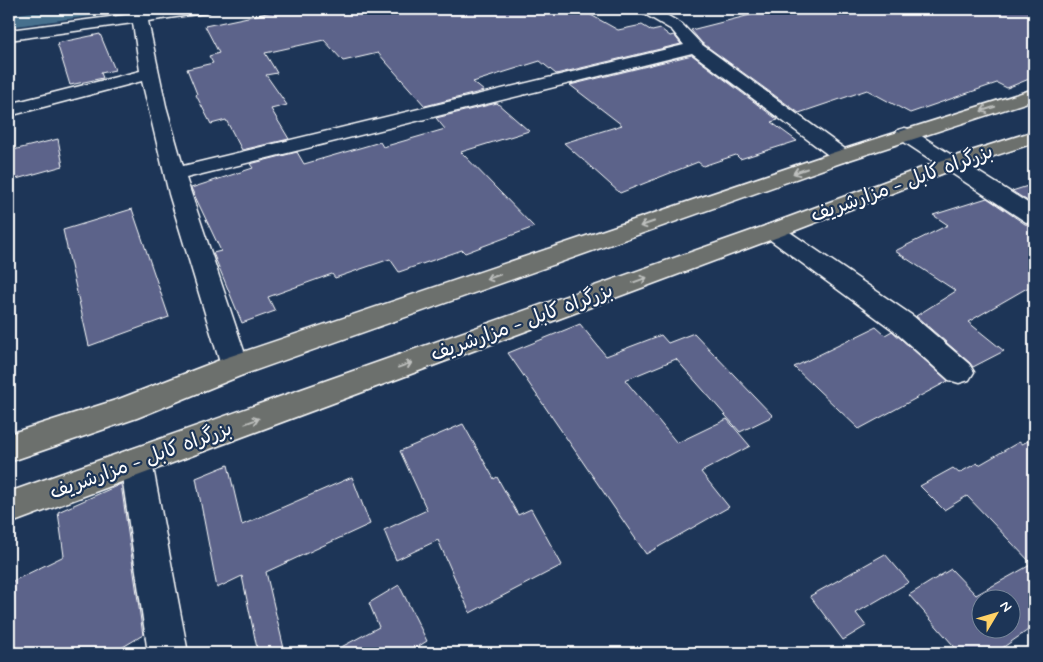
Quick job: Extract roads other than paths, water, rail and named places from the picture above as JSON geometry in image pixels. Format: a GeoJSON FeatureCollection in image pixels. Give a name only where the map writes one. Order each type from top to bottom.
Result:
{"type":"FeatureCollection","features":[{"type":"Feature","properties":{"kind":"highway","name":"بزرگراه کابل - مزارشریف"},"geometry":{"type":"LineString","coordinates":[[9,448],[126,409],[235,366],[905,134],[1034,94]]}},
{"type":"Feature","properties":{"kind":"highway","name":"بزرگراه کابل - مزارشریف"},"geometry":{"type":"LineString","coordinates":[[9,508],[773,231],[950,164],[1034,137]]}},
{"type":"Feature","properties":{"kind":"street"},"geometry":{"type":"LineString","coordinates":[[9,35],[204,9]]}},
{"type":"Feature","properties":{"kind":"street"},"geometry":{"type":"LineString","coordinates":[[646,9],[677,27],[695,47],[842,156]]}},
{"type":"Feature","properties":{"kind":"street"},"geometry":{"type":"LineString","coordinates":[[140,18],[149,74],[162,132],[235,366]]}},
{"type":"Feature","properties":{"kind":"street"},"geometry":{"type":"LineString","coordinates":[[176,174],[695,47]]}},
{"type":"Feature","properties":{"kind":"street"},"geometry":{"type":"LineString","coordinates":[[9,110],[149,74]]}},
{"type":"Feature","properties":{"kind":"street"},"geometry":{"type":"LineString","coordinates":[[905,134],[1034,216]]}},
{"type":"Feature","properties":{"kind":"street"},"geometry":{"type":"LineString","coordinates":[[773,231],[903,323],[959,372]]}},
{"type":"Feature","properties":{"kind":"street"},"geometry":{"type":"LineString","coordinates":[[136,462],[168,653]]}},
{"type":"Feature","properties":{"kind":"waterway"},"geometry":{"type":"LineString","coordinates":[[9,21],[99,9]]}}]}
